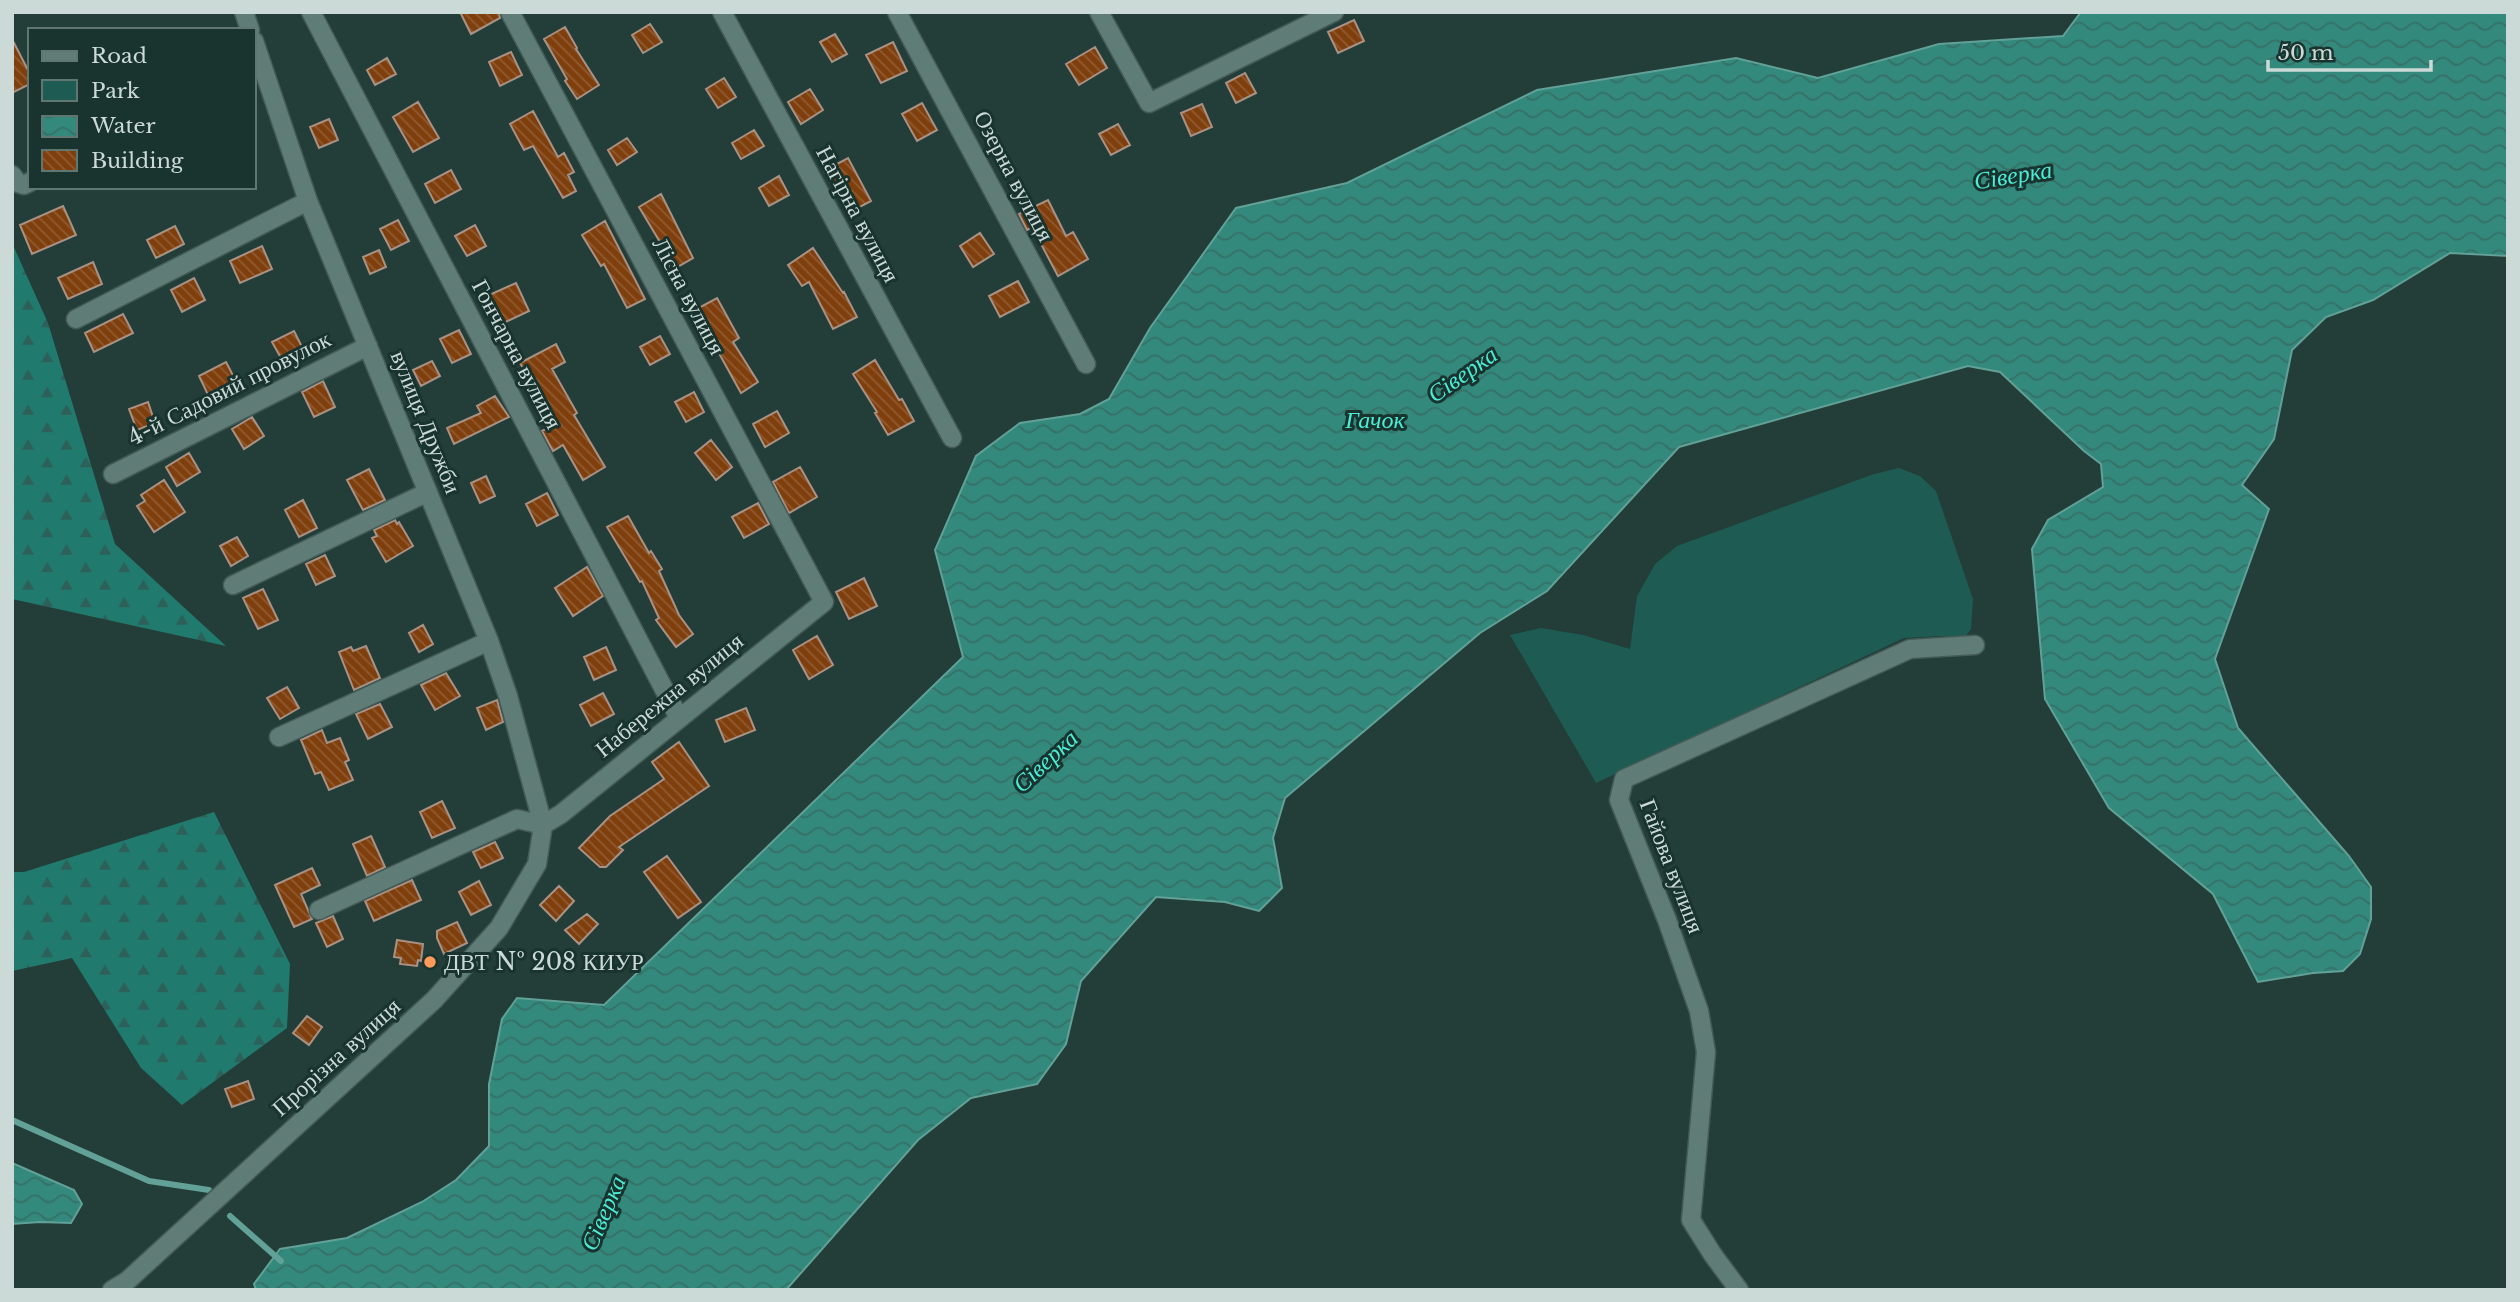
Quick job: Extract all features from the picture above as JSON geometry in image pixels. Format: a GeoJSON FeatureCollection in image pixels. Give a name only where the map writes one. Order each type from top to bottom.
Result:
{"type":"FeatureCollection","features":[{"type":"Feature","properties":{"kind":"street","name":"Гончарна вулиця"},"geometry":{"type":"LineString","coordinates":[[311,12],[679,718]]}},
{"type":"Feature","properties":{"kind":"street","name":"Лісна вулиця"},"geometry":{"type":"LineString","coordinates":[[510,12],[824,602]]}},
{"type":"Feature","properties":{"kind":"street","name":"Нагірна вулиця"},"geometry":{"type":"LineString","coordinates":[[722,12],[952,438]]}},
{"type":"Feature","properties":{"kind":"street","name":"Озерна вулиця"},"geometry":{"type":"LineString","coordinates":[[898,12],[1086,364]]}},
{"type":"Feature","properties":{"kind":"street"},"geometry":{"type":"LineString","coordinates":[[1099,12],[1149,103],[1334,12]]}},
{"type":"Feature","properties":{"kind":"street","name":"вулиця Дружби"},"geometry":{"type":"LineString","coordinates":[[256,54],[259,73],[308,201],[489,641],[508,696],[543,825]]}},
{"type":"Feature","properties":{"kind":"street"},"geometry":{"type":"LineString","coordinates":[[12,175],[18,183],[28,183]]}},
{"type":"Feature","properties":{"kind":"street"},"geometry":{"type":"LineString","coordinates":[[76,319],[308,201]]}},
{"type":"Feature","properties":{"kind":"street","name":"4-й Садовий провулок"},"geometry":{"type":"LineString","coordinates":[[113,474],[368,346]]}},
{"type":"Feature","properties":{"kind":"street"},"geometry":{"type":"LineString","coordinates":[[233,585],[428,492]]}},
{"type":"Feature","properties":{"kind":"street","name":"Набережна вулиця"},"geometry":{"type":"LineString","coordinates":[[543,825],[561,814],[824,602]]}},
{"type":"Feature","properties":{"kind":"street"},"geometry":{"type":"LineString","coordinates":[[279,737],[489,641]]}},
{"type":"Feature","properties":{"kind":"street","name":"Гайова вулиця"},"geometry":{"type":"LineString","coordinates":[[1740,1290],[1691,1220],[1706,1052],[1699,1010],[1667,920],[1619,800],[1624,779],[1910,649],[1975,645]]}},
{"type":"Feature","properties":{"kind":"street"},"geometry":{"type":"LineString","coordinates":[[319,910],[517,819],[543,825]]}},
{"type":"Feature","properties":{"kind":"street","name":"Прорізна вулиця"},"geometry":{"type":"LineString","coordinates":[[112,1290],[127,1281],[434,1000],[499,928],[537,863],[543,825]]}},
{"type":"Feature","properties":{"kind":"green space"},"geometry":{"type":"Polygon","coordinates":[[[12,243],[48,323],[115,544],[226,646],[12,599],[12,243]]]}},
{"type":"Feature","properties":{"kind":"green space"},"geometry":{"type":"Polygon","coordinates":[[[1899,468],[1920,476],[1936,491],[1973,599],[1971,629],[1964,638],[1904,638],[1596,783],[1510,635],[1541,628],[1583,635],[1630,649],[1637,596],[1655,564],[1677,546],[1874,474],[1899,468]]]}},
{"type":"Feature","properties":{"kind":"green space"},"geometry":{"type":"Polygon","coordinates":[[[214,812],[290,964],[287,1028],[182,1105],[141,1068],[72,958],[12,971],[12,872],[24,872],[214,812]]]}},
{"type":"Feature","properties":{"kind":"water","name":"Гачок"},"geometry":{"type":"Polygon","coordinates":[[[2081,12],[2508,12],[2508,256],[2450,253],[2373,300],[2326,317],[2292,350],[2274,439],[2242,485],[2269,509],[2215,659],[2238,728],[2349,856],[2371,887],[2371,919],[2360,954],[2343,971],[2258,982],[2213,894],[2109,808],[2045,699],[2032,549],[2048,520],[2103,487],[2101,464],[2000,372],[1968,366],[1679,447],[1547,591],[1480,633],[1285,798],[1273,838],[1282,888],[1259,911],[1225,902],[1156,897],[1081,981],[1066,1044],[1037,1084],[971,1098],[918,1140],[786,1290],[256,1290],[254,1284],[280,1249],[347,1238],[422,1202],[456,1180],[489,1146],[489,1084],[502,1019],[517,998],[604,1005],[963,657],[935,550],[976,456],[1020,423],[1080,414],[1109,399],[1150,328],[1236,208],[1347,183],[1537,90],[1736,58],[1818,78],[1939,44],[2063,36],[2081,12]]]}},
{"type":"Feature","properties":{"kind":"water"},"geometry":{"type":"Polygon","coordinates":[[[12,1163],[74,1190],[82,1204],[71,1223],[12,1224],[12,1163]]]}},
{"type":"Feature","properties":{"kind":"building"},"geometry":{"type":"Polygon","coordinates":[[[460,12],[499,12],[500,18],[471,34],[460,12]]]}},
{"type":"Feature","properties":{"kind":"building"},"geometry":{"type":"Polygon","coordinates":[[[1354,20],[1364,41],[1338,53],[1328,32],[1354,20]]]}},
{"type":"Feature","properties":{"kind":"building"},"geometry":{"type":"Polygon","coordinates":[[[650,24],[662,42],[643,53],[632,35],[650,24]]]}},
{"type":"Feature","properties":{"kind":"building"},"geometry":{"type":"Polygon","coordinates":[[[565,27],[599,85],[577,99],[544,39],[565,27]]]}},
{"type":"Feature","properties":{"kind":"building"},"geometry":{"type":"Polygon","coordinates":[[[835,34],[847,54],[832,62],[820,42],[835,34]]]}},
{"type":"Feature","properties":{"kind":"building"},"geometry":{"type":"Polygon","coordinates":[[[12,39],[28,70],[28,85],[12,93],[12,39]]]}},
{"type":"Feature","properties":{"kind":"building"},"geometry":{"type":"Polygon","coordinates":[[[893,42],[907,71],[881,83],[866,55],[893,42]]]}},
{"type":"Feature","properties":{"kind":"building"},"geometry":{"type":"Polygon","coordinates":[[[1095,47],[1107,68],[1079,85],[1066,64],[1095,47]]]}},
{"type":"Feature","properties":{"kind":"building"},"geometry":{"type":"Polygon","coordinates":[[[511,52],[522,75],[500,86],[489,62],[511,52]]]}},
{"type":"Feature","properties":{"kind":"building"},"geometry":{"type":"Polygon","coordinates":[[[387,58],[396,74],[375,85],[367,70],[387,58]]]}},
{"type":"Feature","properties":{"kind":"building"},"geometry":{"type":"Polygon","coordinates":[[[1245,73],[1256,93],[1236,103],[1226,83],[1245,73]]]}},
{"type":"Feature","properties":{"kind":"building"},"geometry":{"type":"Polygon","coordinates":[[[724,78],[736,97],[718,108],[706,89],[724,78]]]}},
{"type":"Feature","properties":{"kind":"building"},"geometry":{"type":"Polygon","coordinates":[[[810,89],[823,110],[801,124],[788,102],[810,89]]]}},
{"type":"Feature","properties":{"kind":"building"},"geometry":{"type":"Polygon","coordinates":[[[418,102],[439,138],[413,152],[393,117],[418,102]]]}},
{"type":"Feature","properties":{"kind":"building"},"geometry":{"type":"Polygon","coordinates":[[[922,103],[937,130],[917,141],[902,114],[922,103]]]}},
{"type":"Feature","properties":{"kind":"building"},"geometry":{"type":"Polygon","coordinates":[[[1202,104],[1212,127],[1191,136],[1181,113],[1202,104]]]}},
{"type":"Feature","properties":{"kind":"building"},"geometry":{"type":"Polygon","coordinates":[[[533,111],[558,157],[564,153],[574,172],[568,175],[576,191],[563,198],[533,146],[524,150],[510,124],[533,111]]]}},
{"type":"Feature","properties":{"kind":"building"},"geometry":{"type":"Polygon","coordinates":[[[329,119],[338,140],[319,148],[310,127],[329,119]]]}},
{"type":"Feature","properties":{"kind":"building"},"geometry":{"type":"Polygon","coordinates":[[[1118,124],[1130,145],[1111,155],[1099,134],[1118,124]]]}},
{"type":"Feature","properties":{"kind":"building"},"geometry":{"type":"Polygon","coordinates":[[[754,130],[764,146],[741,159],[732,143],[754,130]]]}},
{"type":"Feature","properties":{"kind":"building"},"geometry":{"type":"Polygon","coordinates":[[[627,138],[637,152],[617,165],[608,150],[627,138]]]}},
{"type":"Feature","properties":{"kind":"building"},"geometry":{"type":"Polygon","coordinates":[[[848,158],[871,201],[854,210],[843,189],[836,192],[824,171],[848,158]]]}},
{"type":"Feature","properties":{"kind":"building"},"geometry":{"type":"Polygon","coordinates":[[[451,170],[461,189],[435,203],[425,184],[451,170]]]}},
{"type":"Feature","properties":{"kind":"building"},"geometry":{"type":"Polygon","coordinates":[[[779,176],[789,195],[769,206],[759,188],[779,176]]]}},
{"type":"Feature","properties":{"kind":"building"},"geometry":{"type":"Polygon","coordinates":[[[661,194],[693,258],[672,270],[661,248],[663,247],[639,207],[661,194]]]}},
{"type":"Feature","properties":{"kind":"building"},"geometry":{"type":"Polygon","coordinates":[[[1048,200],[1066,236],[1073,232],[1088,259],[1058,276],[1032,227],[1027,230],[1019,214],[1048,200]]]}},
{"type":"Feature","properties":{"kind":"building"},"geometry":{"type":"Polygon","coordinates":[[[63,206],[76,235],[32,254],[20,225],[63,206]]]}},
{"type":"Feature","properties":{"kind":"building"},"geometry":{"type":"Polygon","coordinates":[[[398,220],[409,241],[391,250],[380,229],[398,220]]]}},
{"type":"Feature","properties":{"kind":"building"},"geometry":{"type":"Polygon","coordinates":[[[605,221],[645,299],[627,308],[604,264],[601,266],[582,235],[605,221]]]}},
{"type":"Feature","properties":{"kind":"building"},"geometry":{"type":"Polygon","coordinates":[[[475,225],[486,246],[467,256],[455,236],[475,225]]]}},
{"type":"Feature","properties":{"kind":"building"},"geometry":{"type":"Polygon","coordinates":[[[175,226],[184,244],[156,258],[147,240],[175,226]]]}},
{"type":"Feature","properties":{"kind":"building"},"geometry":{"type":"Polygon","coordinates":[[[980,233],[994,254],[973,267],[960,246],[980,233]]]}},
{"type":"Feature","properties":{"kind":"building"},"geometry":{"type":"Polygon","coordinates":[[[262,246],[272,269],[240,283],[230,261],[262,246]]]}},
{"type":"Feature","properties":{"kind":"building"},"geometry":{"type":"Polygon","coordinates":[[[813,248],[844,292],[857,317],[833,329],[809,282],[802,286],[788,265],[813,248]]]}},
{"type":"Feature","properties":{"kind":"building"},"geometry":{"type":"Polygon","coordinates":[[[379,250],[386,267],[370,274],[363,257],[379,250]]]}},
{"type":"Feature","properties":{"kind":"building"},"geometry":{"type":"Polygon","coordinates":[[[93,262],[102,284],[68,299],[58,278],[93,262]]]}},
{"type":"Feature","properties":{"kind":"building"},"geometry":{"type":"Polygon","coordinates":[[[194,278],[205,300],[182,312],[171,290],[194,278]]]}},
{"type":"Feature","properties":{"kind":"building"},"geometry":{"type":"Polygon","coordinates":[[[1018,281],[1029,302],[1000,317],[989,296],[1018,281]]]}},
{"type":"Feature","properties":{"kind":"building"},"geometry":{"type":"Polygon","coordinates":[[[516,283],[529,311],[499,325],[485,297],[516,283]]]}},
{"type":"Feature","properties":{"kind":"building"},"geometry":{"type":"Polygon","coordinates":[[[717,298],[739,338],[733,342],[758,382],[741,393],[695,310],[717,298]]]}},
{"type":"Feature","properties":{"kind":"building"},"geometry":{"type":"Polygon","coordinates":[[[123,314],[133,333],[94,352],[85,333],[123,314]]]}},
{"type":"Feature","properties":{"kind":"building"},"geometry":{"type":"Polygon","coordinates":[[[459,330],[471,354],[452,363],[440,339],[459,330]]]}},
{"type":"Feature","properties":{"kind":"building"},"geometry":{"type":"Polygon","coordinates":[[[294,331],[303,349],[282,360],[272,342],[294,331]]]}},
{"type":"Feature","properties":{"kind":"building"},"geometry":{"type":"Polygon","coordinates":[[[660,336],[670,354],[650,365],[640,347],[660,336]]]}},
{"type":"Feature","properties":{"kind":"building"},"geometry":{"type":"Polygon","coordinates":[[[556,344],[565,362],[552,369],[577,413],[574,415],[605,467],[583,480],[563,445],[553,451],[542,431],[550,427],[531,392],[535,390],[520,363],[556,344]]]}},
{"type":"Feature","properties":{"kind":"building"},"geometry":{"type":"Polygon","coordinates":[[[875,360],[914,421],[888,435],[853,374],[875,360]]]}},
{"type":"Feature","properties":{"kind":"building"},"geometry":{"type":"Polygon","coordinates":[[[432,361],[440,376],[421,386],[413,370],[432,361]]]}},
{"type":"Feature","properties":{"kind":"building"},"geometry":{"type":"Polygon","coordinates":[[[226,362],[237,383],[209,397],[199,376],[226,362]]]}},
{"type":"Feature","properties":{"kind":"building"},"geometry":{"type":"Polygon","coordinates":[[[323,381],[335,407],[314,417],[302,392],[323,381]]]}},
{"type":"Feature","properties":{"kind":"building"},"geometry":{"type":"Polygon","coordinates":[[[694,392],[704,412],[686,422],[675,402],[694,392]]]}},
{"type":"Feature","properties":{"kind":"building"},"geometry":{"type":"Polygon","coordinates":[[[495,396],[509,417],[454,444],[447,428],[481,413],[477,406],[495,396]]]}},
{"type":"Feature","properties":{"kind":"building"},"geometry":{"type":"Polygon","coordinates":[[[148,402],[155,423],[137,430],[129,409],[148,402]]]}},
{"type":"Feature","properties":{"kind":"building"},"geometry":{"type":"Polygon","coordinates":[[[777,411],[789,433],[765,447],[753,424],[777,411]]]}},
{"type":"Feature","properties":{"kind":"building"},"geometry":{"type":"Polygon","coordinates":[[[252,417],[264,436],[244,449],[232,429],[252,417]]]}},
{"type":"Feature","properties":{"kind":"building"},"geometry":{"type":"Polygon","coordinates":[[[711,440],[732,467],[716,480],[695,453],[711,440]]]}},
{"type":"Feature","properties":{"kind":"building"},"geometry":{"type":"Polygon","coordinates":[[[189,453],[200,472],[177,486],[166,467],[189,453]]]}},
{"type":"Feature","properties":{"kind":"building"},"geometry":{"type":"Polygon","coordinates":[[[800,467],[817,497],[789,513],[773,482],[800,467]]]}},
{"type":"Feature","properties":{"kind":"building"},"geometry":{"type":"Polygon","coordinates":[[[369,469],[385,500],[363,510],[347,480],[369,469]]]}},
{"type":"Feature","properties":{"kind":"building"},"geometry":{"type":"Polygon","coordinates":[[[486,476],[495,496],[480,503],[471,483],[486,476]]]}},
{"type":"Feature","properties":{"kind":"building"},"geometry":{"type":"Polygon","coordinates":[[[164,480],[185,512],[154,532],[137,506],[145,501],[141,495],[164,480]]]}},
{"type":"Feature","properties":{"kind":"building"},"geometry":{"type":"Polygon","coordinates":[[[547,493],[558,515],[537,526],[526,504],[547,493]]]}},
{"type":"Feature","properties":{"kind":"building"},"geometry":{"type":"Polygon","coordinates":[[[303,500],[317,528],[299,537],[285,510],[303,500]]]}},
{"type":"Feature","properties":{"kind":"building"},"geometry":{"type":"Polygon","coordinates":[[[758,503],[769,524],[744,538],[732,517],[758,503]]]}},
{"type":"Feature","properties":{"kind":"building"},"geometry":{"type":"Polygon","coordinates":[[[628,516],[649,553],[651,551],[662,569],[659,571],[679,615],[693,634],[676,647],[656,620],[659,618],[642,581],[640,582],[607,527],[628,516]]]}},
{"type":"Feature","properties":{"kind":"building"},"geometry":{"type":"Polygon","coordinates":[[[395,520],[397,524],[399,522],[413,546],[386,562],[372,538],[377,536],[374,530],[395,520]]]}},
{"type":"Feature","properties":{"kind":"building"},"geometry":{"type":"Polygon","coordinates":[[[237,537],[248,556],[231,566],[220,546],[237,537]]]}},
{"type":"Feature","properties":{"kind":"building"},"geometry":{"type":"Polygon","coordinates":[[[325,555],[335,576],[316,585],[306,564],[325,555]]]}},
{"type":"Feature","properties":{"kind":"building"},"geometry":{"type":"Polygon","coordinates":[[[587,567],[603,596],[573,616],[555,588],[587,567]]]}},
{"type":"Feature","properties":{"kind":"building"},"geometry":{"type":"Polygon","coordinates":[[[864,578],[877,606],[849,619],[836,592],[864,578]]]}},
{"type":"Feature","properties":{"kind":"building"},"geometry":{"type":"Polygon","coordinates":[[[263,589],[278,620],[258,629],[243,598],[263,589]]]}},
{"type":"Feature","properties":{"kind":"building"},"geometry":{"type":"Polygon","coordinates":[[[423,625],[433,644],[419,652],[409,633],[423,625]]]}},
{"type":"Feature","properties":{"kind":"building"},"geometry":{"type":"Polygon","coordinates":[[[817,636],[833,665],[809,679],[793,650],[817,636]]]}},
{"type":"Feature","properties":{"kind":"building"},"geometry":{"type":"Polygon","coordinates":[[[366,646],[380,678],[354,690],[339,652],[351,647],[353,651],[366,646]]]}},
{"type":"Feature","properties":{"kind":"building"},"geometry":{"type":"Polygon","coordinates":[[[606,647],[616,670],[594,680],[584,657],[606,647]]]}},
{"type":"Feature","properties":{"kind":"building"},"geometry":{"type":"Polygon","coordinates":[[[446,673],[460,696],[435,710],[421,685],[446,673]]]}},
{"type":"Feature","properties":{"kind":"building"},"geometry":{"type":"Polygon","coordinates":[[[287,687],[299,708],[280,719],[267,698],[287,687]]]}},
{"type":"Feature","properties":{"kind":"building"},"geometry":{"type":"Polygon","coordinates":[[[603,693],[614,714],[591,726],[580,705],[603,693]]]}},
{"type":"Feature","properties":{"kind":"building"},"geometry":{"type":"Polygon","coordinates":[[[497,700],[503,722],[486,730],[477,708],[497,700]]]}},
{"type":"Feature","properties":{"kind":"building"},"geometry":{"type":"Polygon","coordinates":[[[380,704],[392,727],[368,739],[356,714],[380,704]]]}},
{"type":"Feature","properties":{"kind":"building"},"geometry":{"type":"Polygon","coordinates":[[[746,708],[755,730],[725,742],[716,720],[746,708]]]}},
{"type":"Feature","properties":{"kind":"building"},"geometry":{"type":"Polygon","coordinates":[[[322,730],[327,743],[340,738],[349,760],[345,762],[353,780],[329,790],[321,772],[315,774],[301,740],[322,730]]]}},
{"type":"Feature","properties":{"kind":"building"},"geometry":{"type":"Polygon","coordinates":[[[679,742],[709,786],[619,847],[623,850],[606,867],[600,867],[579,848],[610,816],[664,779],[652,762],[679,742]]]}},
{"type":"Feature","properties":{"kind":"building"},"geometry":{"type":"Polygon","coordinates":[[[442,801],[455,828],[432,838],[420,812],[442,801]]]}},
{"type":"Feature","properties":{"kind":"building"},"geometry":{"type":"Polygon","coordinates":[[[371,836],[385,867],[367,876],[353,844],[371,836]]]}},
{"type":"Feature","properties":{"kind":"building"},"geometry":{"type":"Polygon","coordinates":[[[495,842],[503,858],[481,868],[473,852],[495,842]]]}},
{"type":"Feature","properties":{"kind":"building"},"geometry":{"type":"Polygon","coordinates":[[[667,856],[701,902],[678,918],[644,872],[667,856]]]}},
{"type":"Feature","properties":{"kind":"building"},"geometry":{"type":"Polygon","coordinates":[[[312,868],[320,885],[301,894],[312,919],[294,927],[275,885],[312,868]]]}},
{"type":"Feature","properties":{"kind":"building"},"geometry":{"type":"Polygon","coordinates":[[[412,880],[421,900],[374,921],[365,901],[412,880]]]}},
{"type":"Feature","properties":{"kind":"building"},"geometry":{"type":"Polygon","coordinates":[[[479,881],[491,905],[471,915],[459,892],[479,881]]]}},
{"type":"Feature","properties":{"kind":"building"},"geometry":{"type":"Polygon","coordinates":[[[559,886],[574,901],[556,921],[540,905],[559,886]]]}},
{"type":"Feature","properties":{"kind":"building"},"geometry":{"type":"Polygon","coordinates":[[[587,914],[598,924],[579,944],[565,930],[587,914]]]}},
{"type":"Feature","properties":{"kind":"building"},"geometry":{"type":"Polygon","coordinates":[[[333,916],[343,939],[327,947],[316,923],[333,916]]]}},
{"type":"Feature","properties":{"kind":"building"},"geometry":{"type":"Polygon","coordinates":[[[457,922],[467,943],[444,954],[437,931],[457,922]]]}},
{"type":"Feature","properties":{"kind":"building"},"geometry":{"type":"Polygon","coordinates":[[[397,940],[423,944],[421,961],[418,960],[417,966],[400,964],[401,958],[394,957],[397,940]]]}},
{"type":"Feature","properties":{"kind":"building"},"geometry":{"type":"Polygon","coordinates":[[[307,1016],[322,1027],[309,1045],[293,1033],[307,1016]]]}},
{"type":"Feature","properties":{"kind":"building"},"geometry":{"type":"Polygon","coordinates":[[[248,1081],[254,1099],[232,1107],[225,1089],[248,1081]]]}},
{"type":"Feature","properties":{"kind":"waterway"},"geometry":{"type":"LineString","coordinates":[[12,1120],[149,1181],[209,1190]]}},
{"type":"Feature","properties":{"kind":"waterway"},"geometry":{"type":"LineString","coordinates":[[230,1216],[281,1261]]}},
{"type":"Feature","properties":{"kind":"place","name":"ДВТ № 208 КИУР"},"geometry":{"type":"Point","coordinates":[430,962]}},
{"type":"Feature","properties":{"kind":"water label","name":"Сіверка"},"geometry":{"type":"Point","coordinates":[2013,175]}},
{"type":"Feature","properties":{"kind":"water label","name":"Сіверка"},"geometry":{"type":"Point","coordinates":[1462,374]}},
{"type":"Feature","properties":{"kind":"water label","name":"Сіверка"},"geometry":{"type":"Point","coordinates":[1045,761]}},
{"type":"Feature","properties":{"kind":"water label","name":"Сіверка"},"geometry":{"type":"Point","coordinates":[603,1213]}}]}
